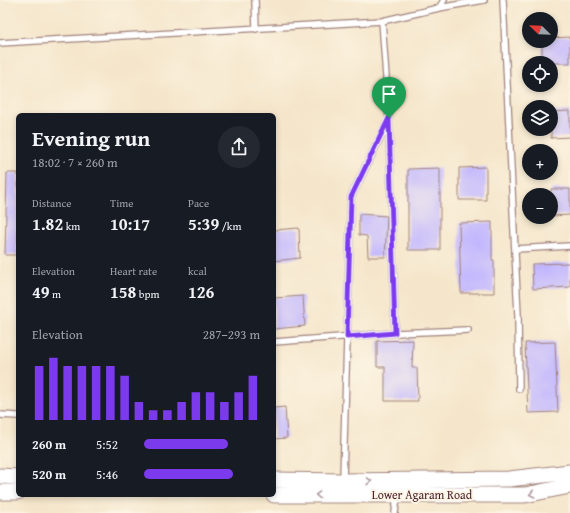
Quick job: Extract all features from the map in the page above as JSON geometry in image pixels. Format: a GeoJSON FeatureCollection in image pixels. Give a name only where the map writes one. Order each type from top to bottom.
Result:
{"type":"FeatureCollection","features":[{"type":"Feature","properties":{"kind":"main road","name":"Lower Agaram Road"},"geometry":{"type":"LineString","coordinates":[[276,495],[343,488],[509,480],[570,472]]}},
{"type":"Feature","properties":{"kind":"main road"},"geometry":{"type":"LineString","coordinates":[[0,476],[16,476]]}},
{"type":"Feature","properties":{"kind":"main road","name":"Lower Agaram Road"},"geometry":{"type":"LineString","coordinates":[[276,480],[396,496],[525,495],[570,486]]}},
{"type":"Feature","properties":{"kind":"main road"},"geometry":{"type":"LineString","coordinates":[[0,492],[16,492]]}},
{"type":"Feature","properties":{"kind":"lane"},"geometry":{"type":"LineString","coordinates":[[255,0],[256,29]]}},
{"type":"Feature","properties":{"kind":"lane"},"geometry":{"type":"LineString","coordinates":[[439,8],[444,0]]}},
{"type":"Feature","properties":{"kind":"lane"},"geometry":{"type":"LineString","coordinates":[[0,43],[382,21],[439,8],[484,0]]}},
{"type":"Feature","properties":{"kind":"lane"},"geometry":{"type":"LineString","coordinates":[[503,0],[519,389]]}},
{"type":"Feature","properties":{"kind":"lane"},"geometry":{"type":"LineString","coordinates":[[382,21],[389,118],[395,333]]}},
{"type":"Feature","properties":{"kind":"lane"},"geometry":{"type":"LineString","coordinates":[[343,488],[351,197],[389,118]]}},
{"type":"Feature","properties":{"kind":"lane"},"geometry":{"type":"LineString","coordinates":[[514,249],[570,246]]}},
{"type":"Feature","properties":{"kind":"lane"},"geometry":{"type":"LineString","coordinates":[[276,342],[395,333],[468,330]]}},
{"type":"Feature","properties":{"kind":"lane"},"geometry":{"type":"LineString","coordinates":[[0,415],[16,416]]}},
{"type":"Feature","properties":{"kind":"lane"},"geometry":{"type":"LineString","coordinates":[[395,513],[396,496]]}},
{"type":"Feature","properties":{"kind":"building"},"geometry":{"type":"Polygon","coordinates":[[[570,37],[570,63],[558,63],[558,56],[542,56],[542,48],[558,48],[558,38],[570,37]]]}},
{"type":"Feature","properties":{"kind":"building"},"geometry":{"type":"Polygon","coordinates":[[[570,111],[570,137],[551,138],[551,136],[558,136],[558,112],[570,111]]]}},
{"type":"Feature","properties":{"kind":"building"},"geometry":{"type":"Polygon","coordinates":[[[486,167],[486,200],[459,200],[459,168],[486,167]]]}},
{"type":"Feature","properties":{"kind":"building"},"geometry":{"type":"Polygon","coordinates":[[[440,168],[440,250],[408,250],[408,169],[440,168]]]}},
{"type":"Feature","properties":{"kind":"building"},"geometry":{"type":"Polygon","coordinates":[[[7,173],[16,173],[16,255],[5,255],[7,173]]]}},
{"type":"Feature","properties":{"kind":"building"},"geometry":{"type":"Polygon","coordinates":[[[558,189],[570,189],[570,215],[558,216],[558,189]]]}},
{"type":"Feature","properties":{"kind":"building"},"geometry":{"type":"Polygon","coordinates":[[[359,214],[387,216],[385,257],[368,257],[367,236],[359,235],[359,214]]]}},
{"type":"Feature","properties":{"kind":"building"},"geometry":{"type":"Polygon","coordinates":[[[492,222],[494,293],[461,293],[459,223],[492,222]]]}},
{"type":"Feature","properties":{"kind":"building"},"geometry":{"type":"Polygon","coordinates":[[[299,228],[300,258],[276,261],[276,230],[299,228]]]}},
{"type":"Feature","properties":{"kind":"building"},"geometry":{"type":"Polygon","coordinates":[[[570,263],[570,287],[533,289],[532,264],[570,263]]]}},
{"type":"Feature","properties":{"kind":"building"},"geometry":{"type":"Polygon","coordinates":[[[303,296],[305,326],[276,329],[276,298],[303,296]]]}},
{"type":"Feature","properties":{"kind":"building"},"geometry":{"type":"Polygon","coordinates":[[[413,340],[412,368],[417,368],[418,401],[385,401],[385,367],[377,367],[377,341],[413,340]]]}},
{"type":"Feature","properties":{"kind":"building"},"geometry":{"type":"Polygon","coordinates":[[[555,342],[558,412],[528,413],[525,343],[555,342]]]}},
{"type":"Feature","properties":{"kind":"building"},"geometry":{"type":"Polygon","coordinates":[[[285,407],[287,438],[276,439],[276,408],[285,407]]]}},
{"type":"Feature","properties":{"kind":"route"},"geometry":{"type":"LineString","coordinates":[[389,118],[395,333],[347,337],[351,197],[389,118]]}}]}
